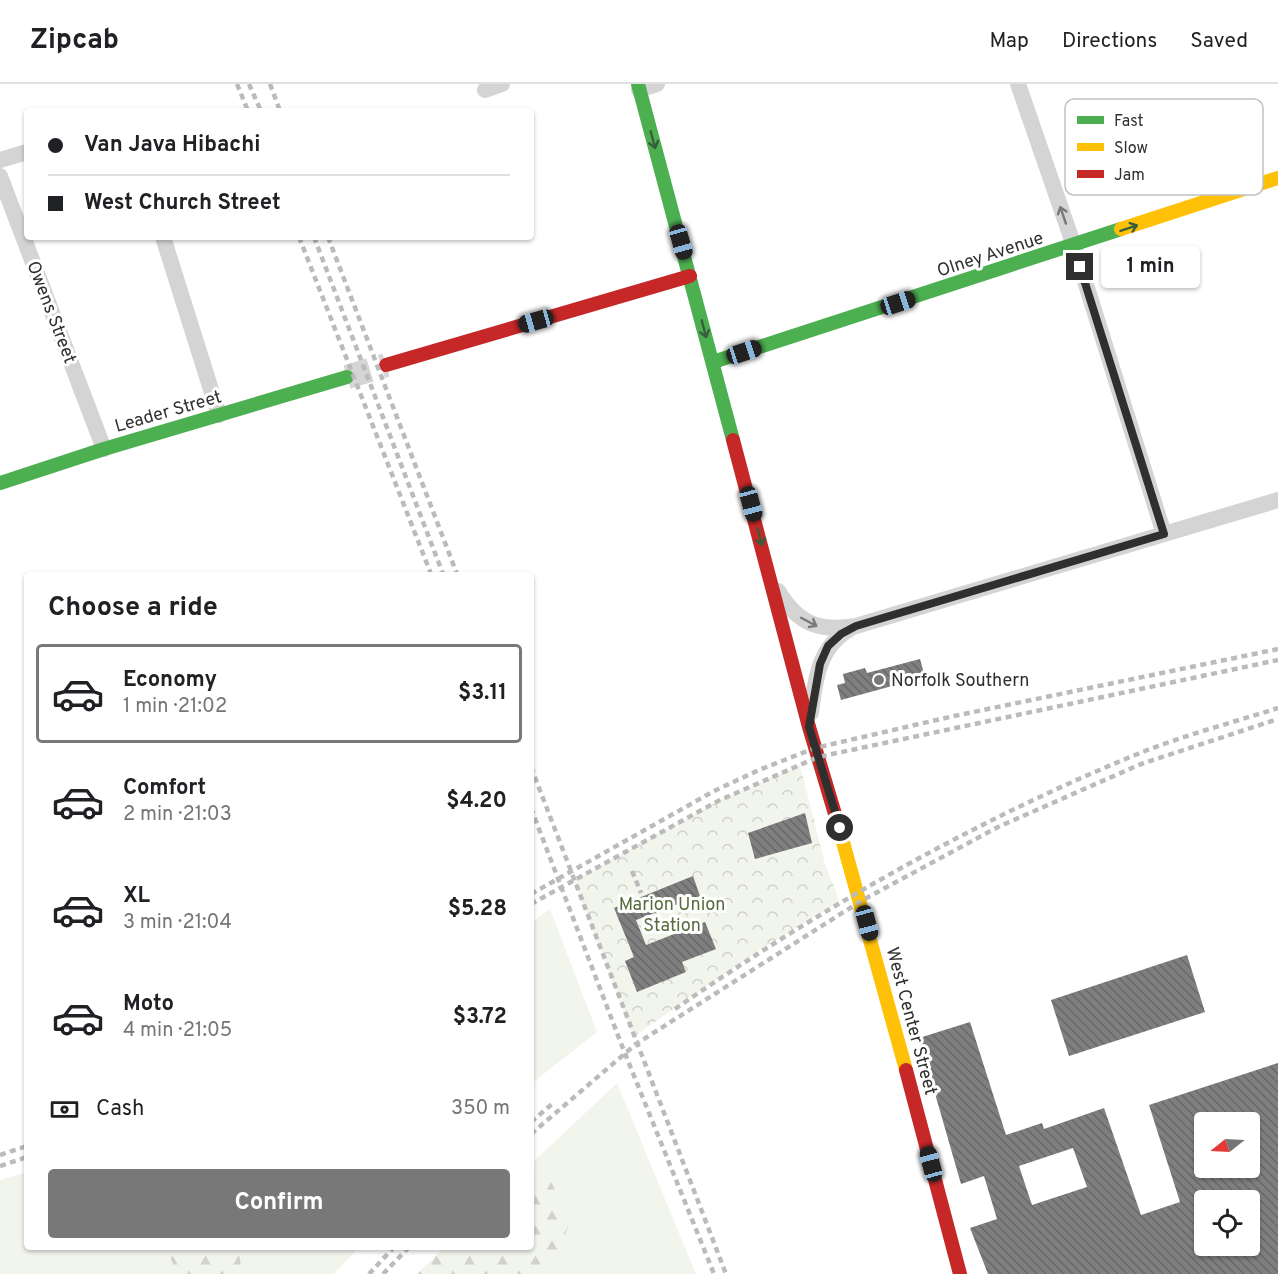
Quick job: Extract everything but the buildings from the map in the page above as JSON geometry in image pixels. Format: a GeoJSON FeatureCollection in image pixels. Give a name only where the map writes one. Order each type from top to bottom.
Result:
{"type":"FeatureCollection","features":[{"type":"Feature","properties":{"kind":"street"},"geometry":{"type":"LineString","coordinates":[[485,90],[501,84]]}},
{"type":"Feature","properties":{"kind":"street"},"geometry":{"type":"LineString","coordinates":[[639,87],[657,84]]}},
{"type":"Feature","properties":{"kind":"street"},"geometry":{"type":"LineString","coordinates":[[1018,84],[1074,246],[1164,534]]}},
{"type":"Feature","properties":{"kind":"street","name":"West Center Street"},"geometry":{"type":"LineString","coordinates":[[639,87],[809,727],[858,891],[960,1274]]}},
{"type":"Feature","properties":{"kind":"street"},"geometry":{"type":"LineString","coordinates":[[0,160],[24,153]]}},
{"type":"Feature","properties":{"kind":"street","name":"Owens Street"},"geometry":{"type":"LineString","coordinates":[[0,176],[24,238]]}},
{"type":"Feature","properties":{"kind":"street","name":"Olney Avenue"},"geometry":{"type":"LineString","coordinates":[[1263,183],[1278,178]]}},
{"type":"Feature","properties":{"kind":"street","name":"Olney Avenue"},"geometry":{"type":"LineString","coordinates":[[713,362],[1227,195]]}},
{"type":"Feature","properties":{"kind":"street","name":"Owens Street"},"geometry":{"type":"LineString","coordinates":[[25,240],[105,449]]}},
{"type":"Feature","properties":{"kind":"street"},"geometry":{"type":"LineString","coordinates":[[164,240],[219,415]]}},
{"type":"Feature","properties":{"kind":"street"},"geometry":{"type":"LineString","coordinates":[[386,365],[690,276]]}},
{"type":"Feature","properties":{"kind":"street","name":"Leader Street"},"geometry":{"type":"LineString","coordinates":[[0,483],[105,449],[347,377]]}},
{"type":"Feature","properties":{"kind":"street"},"geometry":{"type":"LineString","coordinates":[[771,579],[784,602],[795,612],[813,625],[834,630],[856,626],[1278,500]]}},
{"type":"Feature","properties":{"kind":"street"},"geometry":{"type":"LineString","coordinates":[[809,727],[820,664],[828,646],[841,634],[856,626]]}},
{"type":"Feature","properties":{"kind":"green space","name":"Marion Union Station"},"geometry":{"type":"Polygon","coordinates":[[[800,765],[825,864],[840,902],[761,949],[633,1037],[574,880],[718,801],[800,765]]]}},
{"type":"Feature","properties":{"kind":"green space"},"geometry":{"type":"Polygon","coordinates":[[[550,909],[597,1032],[534,1082],[534,921],[550,909]]]}},
{"type":"Feature","properties":{"kind":"green space"},"geometry":{"type":"Polygon","coordinates":[[[617,1083],[696,1274],[532,1274],[555,1258],[547,1173],[534,1175],[534,1161],[617,1083]]]}},
{"type":"Feature","properties":{"kind":"green space"},"geometry":{"type":"Polygon","coordinates":[[[24,1173],[24,1250],[167,1250],[177,1274],[0,1274],[0,1180],[24,1173]]]}},
{"type":"Feature","properties":{"kind":"green space"},"geometry":{"type":"Polygon","coordinates":[[[547,1173],[570,1222],[555,1258],[532,1274],[417,1274],[442,1250],[534,1250],[534,1175],[547,1173]]]}},
{"type":"Feature","properties":{"kind":"green space"},"geometry":{"type":"Polygon","coordinates":[[[167,1250],[242,1250],[240,1259],[242,1274],[177,1274],[167,1250]]]}},
{"type":"Feature","properties":{"kind":"green space"},"geometry":{"type":"Polygon","coordinates":[[[242,1250],[356,1250],[334,1274],[242,1274],[240,1259],[242,1250]]]}},
{"type":"Feature","properties":{"kind":"tunnel"},"geometry":{"type":"LineString","coordinates":[[347,377],[386,365]]}},
{"type":"Feature","properties":{"kind":"railway"},"geometry":{"type":"LineString","coordinates":[[237,84],[247,108]]}},
{"type":"Feature","properties":{"kind":"railway"},"geometry":{"type":"LineString","coordinates":[[249,84],[260,108]]}},
{"type":"Feature","properties":{"kind":"railway"},"geometry":{"type":"LineString","coordinates":[[270,84],[279,108]]}},
{"type":"Feature","properties":{"kind":"railway"},"geometry":{"type":"LineString","coordinates":[[300,240],[430,572]]}},
{"type":"Feature","properties":{"kind":"railway"},"geometry":{"type":"LineString","coordinates":[[315,240],[442,572]]}},
{"type":"Feature","properties":{"kind":"railway"},"geometry":{"type":"LineString","coordinates":[[329,240],[456,572]]}},
{"type":"Feature","properties":{"kind":"railway"},"geometry":{"type":"LineString","coordinates":[[534,892],[714,791],[815,748],[954,716],[1278,649]]}},
{"type":"Feature","properties":{"kind":"railway"},"geometry":{"type":"LineString","coordinates":[[534,902],[718,801],[818,757],[1278,660]]}},
{"type":"Feature","properties":{"kind":"railway"},"geometry":{"type":"LineString","coordinates":[[675,1009],[841,902],[956,838],[1074,781],[1152,748],[1278,708]]}},
{"type":"Feature","properties":{"kind":"railway"},"geometry":{"type":"LineString","coordinates":[[534,1131],[636,1044],[861,901],[998,827],[1141,764],[1278,719]]}},
{"type":"Feature","properties":{"kind":"railway"},"geometry":{"type":"LineString","coordinates":[[534,775],[726,1274]]}},
{"type":"Feature","properties":{"kind":"railway"},"geometry":{"type":"LineString","coordinates":[[534,816],[622,1046],[714,1274]]}},
{"type":"Feature","properties":{"kind":"railway"},"geometry":{"type":"LineString","coordinates":[[632,871],[641,893]]}},
{"type":"Feature","properties":{"kind":"railway"},"geometry":{"type":"LineString","coordinates":[[534,1119],[552,1104]]}},
{"type":"Feature","properties":{"kind":"railway"},"geometry":{"type":"LineString","coordinates":[[0,1155],[24,1147]]}},
{"type":"Feature","properties":{"kind":"railway"},"geometry":{"type":"LineString","coordinates":[[0,1166],[24,1158]]}},
{"type":"Feature","properties":{"kind":"railway"},"geometry":{"type":"LineString","coordinates":[[369,1274],[391,1250]]}},
{"type":"Feature","properties":{"kind":"railway"},"geometry":{"type":"LineString","coordinates":[[383,1274],[406,1250]]}},
{"type":"Feature","properties":{"kind":"traffic: fast"},"geometry":{"type":"LineString","coordinates":[[638,84],[733,440]]}},
{"type":"Feature","properties":{"kind":"traffic: fast"},"geometry":{"type":"LineString","coordinates":[[713,362],[1121,229]]}},
{"type":"Feature","properties":{"kind":"traffic: fast"},"geometry":{"type":"LineString","coordinates":[[0,483],[104,449],[347,377]]}},
{"type":"Feature","properties":{"kind":"traffic: slow"},"geometry":{"type":"LineString","coordinates":[[1263,183],[1278,178]]}},
{"type":"Feature","properties":{"kind":"traffic: slow"},"geometry":{"type":"LineString","coordinates":[[1121,229],[1226,195]]}},
{"type":"Feature","properties":{"kind":"traffic: slow"},"geometry":{"type":"LineString","coordinates":[[838,824],[906,1070]]}},
{"type":"Feature","properties":{"kind":"traffic: jam"},"geometry":{"type":"LineString","coordinates":[[386,365],[690,276]]}},
{"type":"Feature","properties":{"kind":"traffic: jam"},"geometry":{"type":"LineString","coordinates":[[733,440],[809,727],[838,824]]}},
{"type":"Feature","properties":{"kind":"traffic: jam"},"geometry":{"type":"LineString","coordinates":[[906,1070],[960,1274]]}},
{"type":"Feature","properties":{"kind":"place","name":"Norfolk Southern"},"geometry":{"type":"Point","coordinates":[879,680]}},
{"type":"Feature","properties":{"kind":"route"},"geometry":{"type":"LineString","coordinates":[[840,828],[809,727],[820,664],[828,646],[841,634],[856,626],[1164,534],[1080,267]]}}]}
